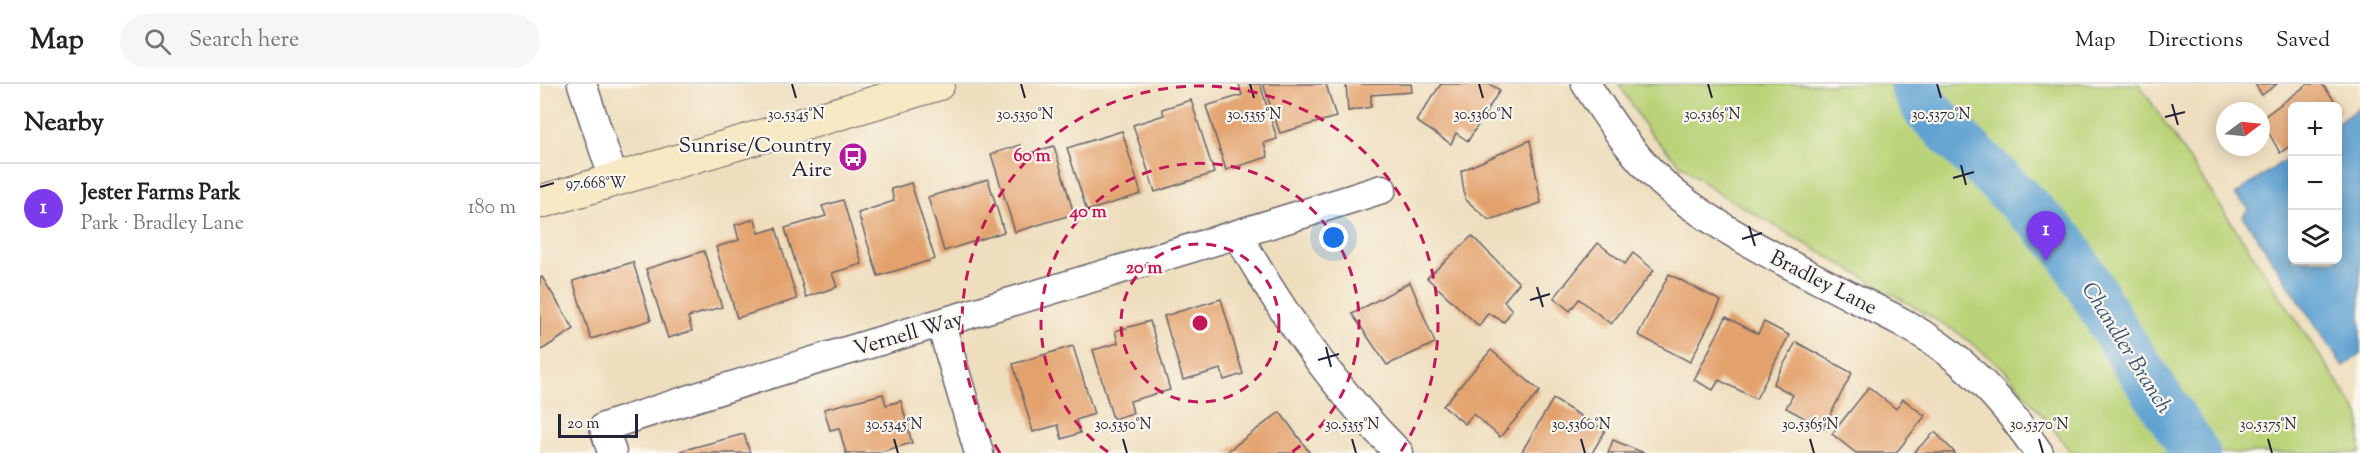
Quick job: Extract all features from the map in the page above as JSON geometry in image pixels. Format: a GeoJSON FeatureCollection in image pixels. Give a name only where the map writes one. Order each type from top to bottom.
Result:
{"type":"FeatureCollection","features":[{"type":"Feature","properties":{"kind":"main road"},"geometry":{"type":"LineString","coordinates":[[540,202],[938,84]]}},
{"type":"Feature","properties":{"kind":"street"},"geometry":{"type":"LineString","coordinates":[[582,84],[614,180]]}},
{"type":"Feature","properties":{"kind":"street","name":"Bradley Lane"},"geometry":{"type":"LineString","coordinates":[[1586,84],[1640,162],[1673,192],[1726,229],[1908,325],[1949,353],[2001,402],[2040,453]]}},
{"type":"Feature","properties":{"kind":"street","name":"Vernell Way"},"geometry":{"type":"LineString","coordinates":[[612,453],[604,427],[757,376],[941,324],[1238,235],[1382,189]]}},
{"type":"Feature","properties":{"kind":"street"},"geometry":{"type":"LineString","coordinates":[[1238,235],[1266,285],[1294,328],[1344,393],[1399,453]]}},
{"type":"Feature","properties":{"kind":"street"},"geometry":{"type":"LineString","coordinates":[[941,324],[979,453]]}},
{"type":"Feature","properties":{"kind":"green space"},"geometry":{"type":"Polygon","coordinates":[[[1619,84],[2139,84],[2360,416],[2360,453],[2071,453],[2004,369],[1957,332],[1712,189],[1680,164],[1647,130],[1619,84]]]}},
{"type":"Feature","properties":{"kind":"water"},"geometry":{"type":"Polygon","coordinates":[[[2360,107],[2360,354],[2343,367],[2243,216],[2249,208],[2235,195],[2288,158],[2288,264],[2342,264],[2342,120],[2360,107]]]}},
{"type":"Feature","properties":{"kind":"building"},"geometry":{"type":"Polygon","coordinates":[[[1239,84],[1260,84],[1277,139],[1264,143],[1268,157],[1226,170],[1206,106],[1242,95],[1239,84]]]}},
{"type":"Feature","properties":{"kind":"building"},"geometry":{"type":"Polygon","coordinates":[[[1263,84],[1326,84],[1336,117],[1280,133],[1263,84]]]}},
{"type":"Feature","properties":{"kind":"building"},"geometry":{"type":"Polygon","coordinates":[[[1346,84],[1411,84],[1412,92],[1371,95],[1371,107],[1348,111],[1346,84]]]}},
{"type":"Feature","properties":{"kind":"building"},"geometry":{"type":"Polygon","coordinates":[[[1441,84],[1489,84],[1500,90],[1468,141],[1456,133],[1451,144],[1416,121],[1441,84]]]}},
{"type":"Feature","properties":{"kind":"building"},"geometry":{"type":"Polygon","coordinates":[[[2255,84],[2277,84],[2262,95],[2255,84]]]}},
{"type":"Feature","properties":{"kind":"building"},"geometry":{"type":"Polygon","coordinates":[[[2308,84],[2322,84],[2336,102],[2288,102],[2288,147],[2280,153],[2270,135],[2270,112],[2308,84]]]}},
{"type":"Feature","properties":{"kind":"building"},"geometry":{"type":"Polygon","coordinates":[[[1191,100],[1214,173],[1155,192],[1133,125],[1164,115],[1162,109],[1191,100]]]}},
{"type":"Feature","properties":{"kind":"building"},"geometry":{"type":"Polygon","coordinates":[[[1122,131],[1141,194],[1087,211],[1067,148],[1122,131]]]}},
{"type":"Feature","properties":{"kind":"building"},"geometry":{"type":"Polygon","coordinates":[[[1530,140],[1541,203],[1489,220],[1465,199],[1461,171],[1530,140]]]}},
{"type":"Feature","properties":{"kind":"building"},"geometry":{"type":"Polygon","coordinates":[[[1020,145],[1023,155],[1054,146],[1074,214],[1015,232],[991,154],[1020,145]]]}},
{"type":"Feature","properties":{"kind":"building"},"geometry":{"type":"Polygon","coordinates":[[[988,179],[1004,232],[944,251],[928,197],[988,179]]]}},
{"type":"Feature","properties":{"kind":"building"},"geometry":{"type":"Polygon","coordinates":[[[911,183],[935,259],[878,276],[858,213],[894,201],[891,189],[911,183]]]}},
{"type":"Feature","properties":{"kind":"building"},"geometry":{"type":"Polygon","coordinates":[[[843,200],[862,264],[832,273],[837,287],[806,297],[785,228],[826,216],[822,206],[843,200]]]}},
{"type":"Feature","properties":{"kind":"building"},"geometry":{"type":"Polygon","coordinates":[[[755,219],[759,233],[776,228],[797,299],[737,318],[716,247],[739,240],[735,225],[755,219]]]}},
{"type":"Feature","properties":{"kind":"building"},"geometry":{"type":"Polygon","coordinates":[[[1472,236],[1519,283],[1504,301],[1512,310],[1504,322],[1488,313],[1479,326],[1427,278],[1472,236]]]}},
{"type":"Feature","properties":{"kind":"building"},"geometry":{"type":"Polygon","coordinates":[[[1598,243],[1625,264],[1633,253],[1654,270],[1611,324],[1579,299],[1570,311],[1554,298],[1598,243]]]}},
{"type":"Feature","properties":{"kind":"building"},"geometry":{"type":"Polygon","coordinates":[[[704,251],[722,307],[688,317],[692,331],[668,338],[646,269],[704,251]]]}},
{"type":"Feature","properties":{"kind":"building"},"geometry":{"type":"Polygon","coordinates":[[[633,262],[651,320],[591,339],[573,281],[633,262]]]}},
{"type":"Feature","properties":{"kind":"building"},"geometry":{"type":"Polygon","coordinates":[[[1669,274],[1721,301],[1690,362],[1638,335],[1669,274]]]}},
{"type":"Feature","properties":{"kind":"building"},"geometry":{"type":"Polygon","coordinates":[[[542,277],[574,329],[540,351],[540,278],[542,277]]]}},
{"type":"Feature","properties":{"kind":"building"},"geometry":{"type":"Polygon","coordinates":[[[1410,282],[1435,343],[1387,365],[1352,314],[1410,282]]]}},
{"type":"Feature","properties":{"kind":"building"},"geometry":{"type":"Polygon","coordinates":[[[1221,299],[1243,374],[1224,380],[1221,369],[1183,380],[1164,316],[1221,299]]]}},
{"type":"Feature","properties":{"kind":"building"},"geometry":{"type":"Polygon","coordinates":[[[1726,317],[1758,334],[1764,322],[1789,335],[1756,399],[1719,380],[1713,390],[1694,380],[1726,317]]]}},
{"type":"Feature","properties":{"kind":"building"},"geometry":{"type":"Polygon","coordinates":[[[1150,321],[1170,390],[1130,401],[1133,413],[1113,419],[1093,350],[1118,343],[1115,331],[1150,321]]]}},
{"type":"Feature","properties":{"kind":"building"},"geometry":{"type":"Polygon","coordinates":[[[1796,342],[1852,373],[1823,428],[1786,408],[1793,395],[1773,384],[1796,342]]]}},
{"type":"Feature","properties":{"kind":"building"},"geometry":{"type":"Polygon","coordinates":[[[1073,346],[1094,414],[1076,420],[1080,433],[1062,439],[1058,425],[1033,432],[1013,364],[1073,346]]]}},
{"type":"Feature","properties":{"kind":"building"},"geometry":{"type":"Polygon","coordinates":[[[1491,350],[1540,391],[1500,437],[1473,414],[1465,424],[1443,406],[1491,350]]]}},
{"type":"Feature","properties":{"kind":"building"},"geometry":{"type":"Polygon","coordinates":[[[1869,387],[1896,409],[1903,399],[1925,416],[1896,453],[1856,453],[1832,434],[1869,387]]]}},
{"type":"Feature","properties":{"kind":"building"},"geometry":{"type":"Polygon","coordinates":[[[883,394],[886,405],[901,401],[912,443],[876,453],[846,453],[839,428],[830,430],[824,409],[883,394]]]}},
{"type":"Feature","properties":{"kind":"building"},"geometry":{"type":"Polygon","coordinates":[[[1553,399],[1605,431],[1592,453],[1521,453],[1553,399]]]}},
{"type":"Feature","properties":{"kind":"building"},"geometry":{"type":"Polygon","coordinates":[[[1280,412],[1310,453],[1225,453],[1280,412]]]}},
{"type":"Feature","properties":{"kind":"building"},"geometry":{"type":"Polygon","coordinates":[[[1935,432],[1955,453],[1913,453],[1935,432]]]}},
{"type":"Feature","properties":{"kind":"building"},"geometry":{"type":"Polygon","coordinates":[[[744,434],[750,453],[681,453],[680,451],[744,434]]]}},
{"type":"Feature","properties":{"kind":"building"},"geometry":{"type":"Polygon","coordinates":[[[1613,440],[1644,453],[1608,453],[1613,440]]]}},
{"type":"Feature","properties":{"kind":"waterway","name":"Chandler Branch"},"geometry":{"type":"LineString","coordinates":[[1913,84],[1927,110],[2065,245],[2123,343],[2196,453]]}},
{"type":"Feature","properties":{"kind":"place","name":"Sunrise/Country Aire"},"geometry":{"type":"Point","coordinates":[853,157]}},
{"type":"Feature","properties":{"kind":"place","name":"Jester Farms Park"},"geometry":{"type":"Point","coordinates":[2046,261]}}]}
